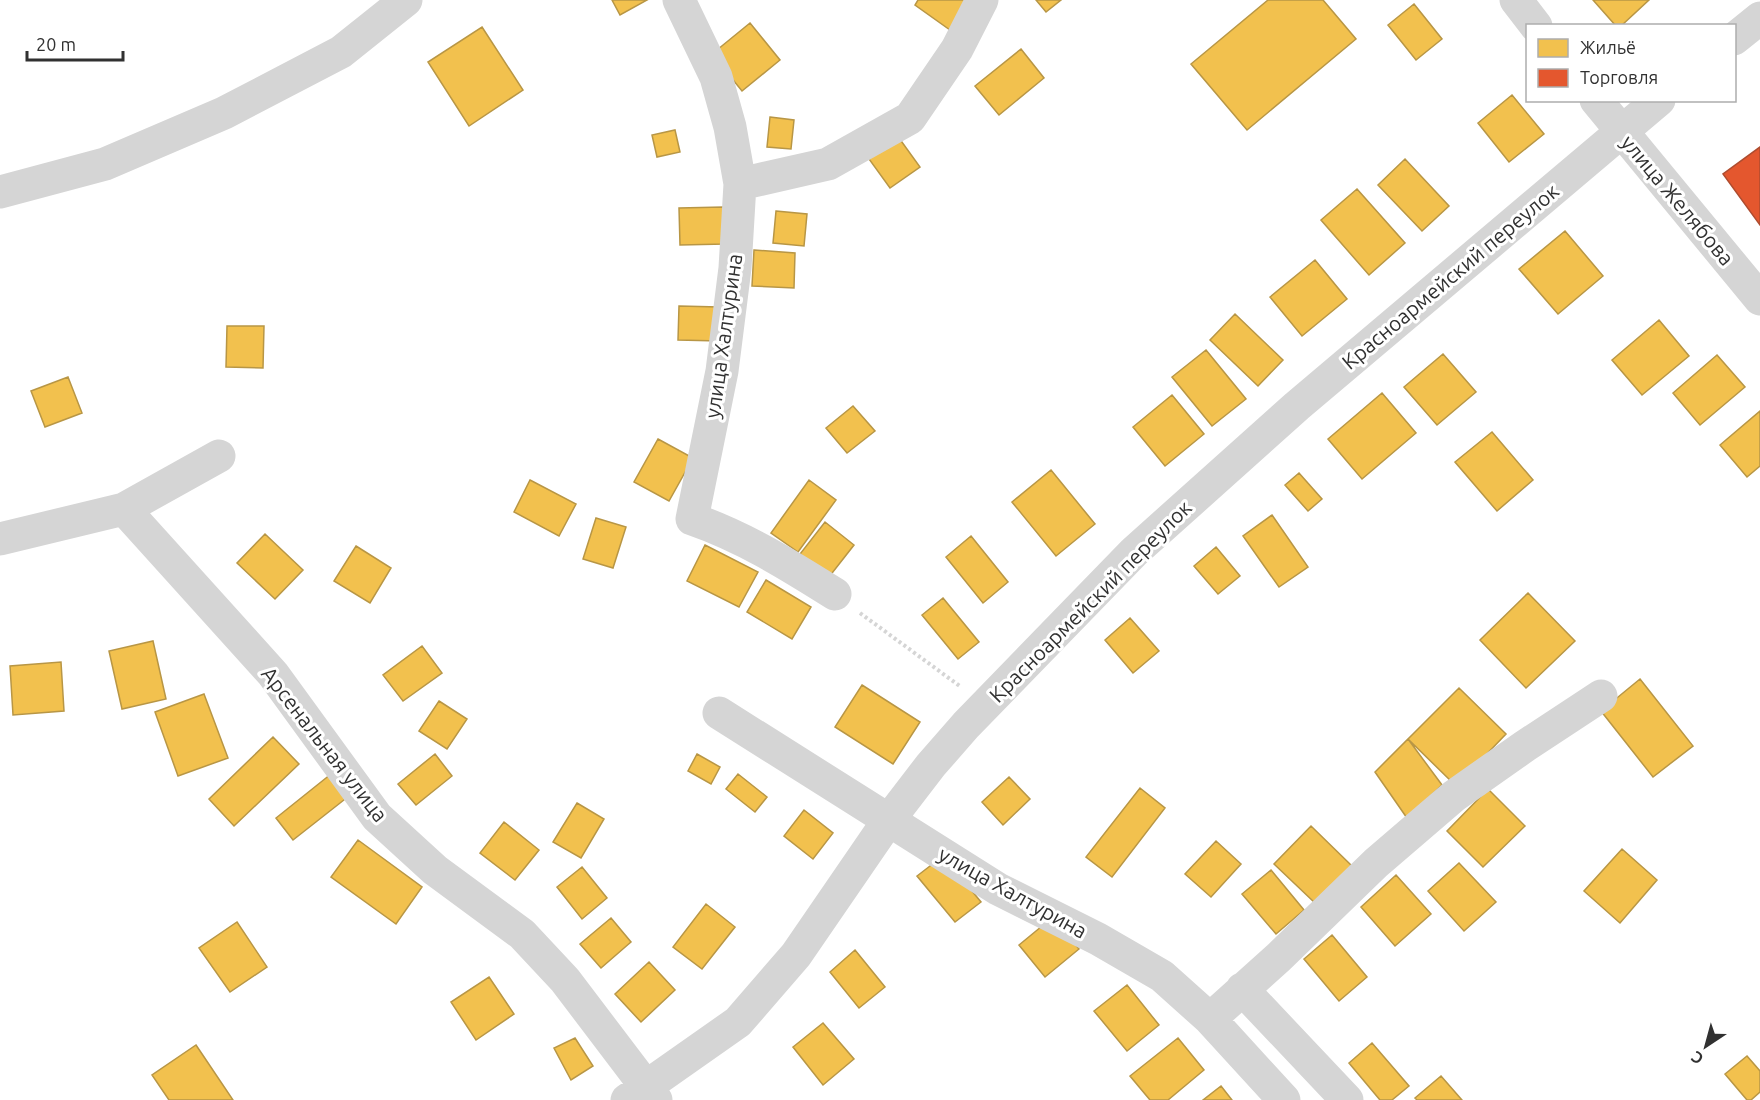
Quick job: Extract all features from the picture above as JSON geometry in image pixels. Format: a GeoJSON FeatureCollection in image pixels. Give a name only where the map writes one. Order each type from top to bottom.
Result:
{"type":"FeatureCollection","features":[{"type":"Feature","properties":{"kind":"street"},"geometry":{"type":"LineString","coordinates":[[0,192],[105,164],[224,113],[341,52],[406,0]]}},
{"type":"Feature","properties":{"kind":"street","name":"улица Халтурина"},"geometry":{"type":"LineString","coordinates":[[679,0],[716,77],[730,127],[740,184],[735,268],[722,371],[692,519],[724,530],[775,555],[836,594]]}},
{"type":"Feature","properties":{"kind":"street"},"geometry":{"type":"LineString","coordinates":[[740,184],[828,164],[910,118],[957,49],[982,0]]}},
{"type":"Feature","properties":{"kind":"street"},"geometry":{"type":"LineString","coordinates":[[1516,0],[1534,24]]}},
{"type":"Feature","properties":{"kind":"street"},"geometry":{"type":"LineString","coordinates":[[1736,37],[1760,18]]}},
{"type":"Feature","properties":{"kind":"street","name":"улица Желябова"},"geometry":{"type":"LineString","coordinates":[[1598,102],[1760,299]]}},
{"type":"Feature","properties":{"kind":"street","name":"Красноармейский переулок"},"geometry":{"type":"LineString","coordinates":[[643,1096],[738,1022],[796,955],[888,821],[931,765],[1134,552],[1297,406],[1657,102]]}},
{"type":"Feature","properties":{"kind":"street"},"geometry":{"type":"LineString","coordinates":[[0,539],[124,509],[219,456]]}},
{"type":"Feature","properties":{"kind":"street","name":"Арсенальная улица"},"geometry":{"type":"LineString","coordinates":[[124,509],[273,674],[377,817],[435,870],[522,934],[565,980],[643,1096]]}},
{"type":"Feature","properties":{"kind":"street"},"geometry":{"type":"LineString","coordinates":[[1210,1019],[1279,957],[1376,863],[1454,796],[1601,696]]}},
{"type":"Feature","properties":{"kind":"street","name":"улица Халтурина"},"geometry":{"type":"LineString","coordinates":[[718,713],[998,889],[1098,939],[1162,976],[1210,1019],[1284,1100]]}},
{"type":"Feature","properties":{"kind":"street"},"geometry":{"type":"LineString","coordinates":[[1242,989],[1347,1100]]}},
{"type":"Feature","properties":{"kind":"path"},"geometry":{"type":"LineString","coordinates":[[836,594],[986,705]]}},
{"type":"Feature","properties":{"kind":"building: Жильё"},"geometry":{"type":"Polygon","coordinates":[[[612,0],[647,0],[620,15],[612,0]]]}},
{"type":"Feature","properties":{"kind":"building: Жильё"},"geometry":{"type":"Polygon","coordinates":[[[918,0],[968,0],[950,30],[915,5],[918,0]]]}},
{"type":"Feature","properties":{"kind":"building: Жильё"},"geometry":{"type":"Polygon","coordinates":[[[1036,0],[1061,0],[1046,12],[1036,0]]]}},
{"type":"Feature","properties":{"kind":"building: Жильё"},"geometry":{"type":"Polygon","coordinates":[[[1268,0],[1323,0],[1356,39],[1247,130],[1191,64],[1268,0]]]}},
{"type":"Feature","properties":{"kind":"building: Жильё"},"geometry":{"type":"Polygon","coordinates":[[[1593,0],[1649,0],[1623,24],[1614,24],[1593,0]]]}},
{"type":"Feature","properties":{"kind":"building: Жильё"},"geometry":{"type":"Polygon","coordinates":[[[1414,4],[1442,39],[1416,60],[1388,25],[1414,4]]]}},
{"type":"Feature","properties":{"kind":"building: Жильё"},"geometry":{"type":"Polygon","coordinates":[[[750,23],[780,60],[742,91],[712,54],[750,23]]]}},
{"type":"Feature","properties":{"kind":"building: Жильё"},"geometry":{"type":"Polygon","coordinates":[[[482,27],[523,90],[469,126],[428,62],[482,27]]]}},
{"type":"Feature","properties":{"kind":"building: Жильё"},"geometry":{"type":"Polygon","coordinates":[[[1021,49],[1044,78],[999,115],[975,86],[1021,49]]]}},
{"type":"Feature","properties":{"kind":"building: Жильё"},"geometry":{"type":"Polygon","coordinates":[[[1512,95],[1544,134],[1509,162],[1478,123],[1512,95]]]}},
{"type":"Feature","properties":{"kind":"building: Жильё"},"geometry":{"type":"Polygon","coordinates":[[[770,117],[794,120],[791,149],[767,147],[770,117]]]}},
{"type":"Feature","properties":{"kind":"building: Жильё"},"geometry":{"type":"Polygon","coordinates":[[[675,130],[680,152],[657,157],[652,135],[675,130]]]}},
{"type":"Feature","properties":{"kind":"building: Жильё"},"geometry":{"type":"Polygon","coordinates":[[[899,138],[920,167],[890,188],[869,159],[899,138]]]}},
{"type":"Feature","properties":{"kind":"building: Жильё"},"geometry":{"type":"Polygon","coordinates":[[[1405,159],[1449,206],[1422,231],[1378,185],[1405,159]]]}},
{"type":"Feature","properties":{"kind":"building: Жильё"},"geometry":{"type":"Polygon","coordinates":[[[1357,189],[1405,243],[1369,275],[1321,220],[1357,189]]]}},
{"type":"Feature","properties":{"kind":"building: Жильё"},"geometry":{"type":"Polygon","coordinates":[[[723,207],[725,244],[680,245],[679,208],[723,207]]]}},
{"type":"Feature","properties":{"kind":"building: Жильё"},"geometry":{"type":"Polygon","coordinates":[[[776,211],[807,214],[804,246],[773,243],[776,211]]]}},
{"type":"Feature","properties":{"kind":"building: Жильё"},"geometry":{"type":"Polygon","coordinates":[[[1565,231],[1603,276],[1558,314],[1519,269],[1565,231]]]}},
{"type":"Feature","properties":{"kind":"building: Жильё"},"geometry":{"type":"Polygon","coordinates":[[[754,250],[795,253],[794,288],[752,286],[754,250]]]}},
{"type":"Feature","properties":{"kind":"building: Жильё"},"geometry":{"type":"Polygon","coordinates":[[[1315,260],[1347,299],[1302,336],[1270,297],[1315,260]]]}},
{"type":"Feature","properties":{"kind":"building: Жильё"},"geometry":{"type":"Polygon","coordinates":[[[679,306],[719,307],[719,341],[678,340],[679,306]]]}},
{"type":"Feature","properties":{"kind":"building: Жильё"},"geometry":{"type":"Polygon","coordinates":[[[1235,314],[1283,360],[1258,386],[1210,340],[1235,314]]]}},
{"type":"Feature","properties":{"kind":"building: Жильё"},"geometry":{"type":"Polygon","coordinates":[[[1659,320],[1689,356],[1642,395],[1612,360],[1659,320]]]}},
{"type":"Feature","properties":{"kind":"building: Жильё"},"geometry":{"type":"Polygon","coordinates":[[[227,326],[264,326],[263,368],[226,367],[227,326]]]}},
{"type":"Feature","properties":{"kind":"building: Жильё"},"geometry":{"type":"Polygon","coordinates":[[[1206,350],[1246,399],[1212,426],[1172,377],[1206,350]]]}},
{"type":"Feature","properties":{"kind":"building: Жильё"},"geometry":{"type":"Polygon","coordinates":[[[1443,354],[1476,392],[1437,425],[1404,387],[1443,354]]]}},
{"type":"Feature","properties":{"kind":"building: Жильё"},"geometry":{"type":"Polygon","coordinates":[[[1717,355],[1745,387],[1700,425],[1673,393],[1717,355]]]}},
{"type":"Feature","properties":{"kind":"building: Жильё"},"geometry":{"type":"Polygon","coordinates":[[[68,377],[82,413],[45,427],[31,391],[68,377]]]}},
{"type":"Feature","properties":{"kind":"building: Жильё"},"geometry":{"type":"Polygon","coordinates":[[[1382,393],[1416,433],[1362,479],[1328,439],[1382,393]]]}},
{"type":"Feature","properties":{"kind":"building: Жильё"},"geometry":{"type":"Polygon","coordinates":[[[1172,395],[1204,434],[1165,466],[1133,427],[1172,395]]]}},
{"type":"Feature","properties":{"kind":"building: Жильё"},"geometry":{"type":"Polygon","coordinates":[[[853,406],[875,431],[847,453],[826,428],[853,406]]]}},
{"type":"Feature","properties":{"kind":"building: Жильё"},"geometry":{"type":"Polygon","coordinates":[[[1760,411],[1760,466],[1747,477],[1720,445],[1760,411]]]}},
{"type":"Feature","properties":{"kind":"building: Жильё"},"geometry":{"type":"Polygon","coordinates":[[[1492,432],[1533,480],[1497,511],[1455,462],[1492,432]]]}},
{"type":"Feature","properties":{"kind":"building: Жильё"},"geometry":{"type":"Polygon","coordinates":[[[658,439],[693,458],[669,501],[634,482],[658,439]]]}},
{"type":"Feature","properties":{"kind":"building: Жильё"},"geometry":{"type":"Polygon","coordinates":[[[1051,470],[1095,524],[1056,556],[1012,502],[1051,470]]]}},
{"type":"Feature","properties":{"kind":"building: Жильё"},"geometry":{"type":"Polygon","coordinates":[[[1299,473],[1322,499],[1308,511],[1285,485],[1299,473]]]}},
{"type":"Feature","properties":{"kind":"building: Жильё"},"geometry":{"type":"Polygon","coordinates":[[[530,480],[576,504],[559,536],[514,512],[530,480]]]}},
{"type":"Feature","properties":{"kind":"building: Жильё"},"geometry":{"type":"Polygon","coordinates":[[[809,480],[836,500],[798,552],[771,533],[809,480]]]}},
{"type":"Feature","properties":{"kind":"building: Жильё"},"geometry":{"type":"Polygon","coordinates":[[[1272,515],[1308,567],[1279,587],[1243,536],[1272,515]]]}},
{"type":"Feature","properties":{"kind":"building: Жильё"},"geometry":{"type":"Polygon","coordinates":[[[596,518],[626,527],[613,568],[583,559],[596,518]]]}},
{"type":"Feature","properties":{"kind":"building: Жильё"},"geometry":{"type":"Polygon","coordinates":[[[825,522],[854,545],[829,577],[800,554],[825,522]]]}},
{"type":"Feature","properties":{"kind":"building: Жильё"},"geometry":{"type":"Polygon","coordinates":[[[265,534],[303,570],[275,599],[237,563],[265,534]]]}},
{"type":"Feature","properties":{"kind":"building: Жильё"},"geometry":{"type":"Polygon","coordinates":[[[971,536],[1008,582],[983,603],[946,557],[971,536]]]}},
{"type":"Feature","properties":{"kind":"building: Жильё"},"geometry":{"type":"Polygon","coordinates":[[[705,545],[758,572],[739,607],[687,581],[705,545]]]}},
{"type":"Feature","properties":{"kind":"building: Жильё"},"geometry":{"type":"Polygon","coordinates":[[[356,546],[391,568],[370,603],[334,581],[356,546]]]}},
{"type":"Feature","properties":{"kind":"building: Жильё"},"geometry":{"type":"Polygon","coordinates":[[[1216,547],[1240,576],[1218,594],[1194,566],[1216,547]]]}},
{"type":"Feature","properties":{"kind":"building: Жильё"},"geometry":{"type":"Polygon","coordinates":[[[766,580],[811,607],[792,639],[747,612],[766,580]]]}},
{"type":"Feature","properties":{"kind":"building: Жильё"},"geometry":{"type":"Polygon","coordinates":[[[1528,593],[1575,641],[1526,688],[1480,640],[1528,593]]]}},
{"type":"Feature","properties":{"kind":"building: Жильё"},"geometry":{"type":"Polygon","coordinates":[[[943,598],[979,642],[958,659],[922,615],[943,598]]]}},
{"type":"Feature","properties":{"kind":"building: Жильё"},"geometry":{"type":"Polygon","coordinates":[[[1130,618],[1159,651],[1133,673],[1105,640],[1130,618]]]}},
{"type":"Feature","properties":{"kind":"building: Жильё"},"geometry":{"type":"Polygon","coordinates":[[[153,641],[166,699],[122,709],[109,651],[153,641]]]}},
{"type":"Feature","properties":{"kind":"building: Жильё"},"geometry":{"type":"Polygon","coordinates":[[[422,646],[442,673],[403,701],[383,675],[422,646]]]}},
{"type":"Feature","properties":{"kind":"building: Жильё"},"geometry":{"type":"Polygon","coordinates":[[[61,662],[64,711],[13,715],[10,666],[61,662]]]}},
{"type":"Feature","properties":{"kind":"building: Жильё"},"geometry":{"type":"Polygon","coordinates":[[[1640,679],[1693,746],[1653,777],[1601,711],[1640,679]]]}},
{"type":"Feature","properties":{"kind":"building: Жильё"},"geometry":{"type":"Polygon","coordinates":[[[862,685],[920,722],[893,764],[835,727],[862,685]]]}},
{"type":"Feature","properties":{"kind":"building: Жильё"},"geometry":{"type":"Polygon","coordinates":[[[1459,688],[1506,734],[1456,786],[1408,739],[1459,688]]]}},
{"type":"Feature","properties":{"kind":"building: Жильё"},"geometry":{"type":"Polygon","coordinates":[[[204,694],[228,758],[178,776],[155,712],[204,694]]]}},
{"type":"Feature","properties":{"kind":"building: Жильё"},"geometry":{"type":"Polygon","coordinates":[[[439,701],[467,719],[447,749],[419,731],[439,701]]]}},
{"type":"Feature","properties":{"kind":"building: Жильё"},"geometry":{"type":"Polygon","coordinates":[[[273,737],[299,764],[234,826],[209,799],[273,737]]]}},
{"type":"Feature","properties":{"kind":"building: Жильё"},"geometry":{"type":"Polygon","coordinates":[[[1408,739],[1442,785],[1407,818],[1375,772],[1408,739]]]}},
{"type":"Feature","properties":{"kind":"building: Жильё"},"geometry":{"type":"Polygon","coordinates":[[[435,754],[452,776],[416,805],[398,784],[435,754]]]}},
{"type":"Feature","properties":{"kind":"building: Жильё"},"geometry":{"type":"Polygon","coordinates":[[[697,754],[720,767],[711,784],[688,771],[697,754]]]}},
{"type":"Feature","properties":{"kind":"building: Жильё"},"geometry":{"type":"Polygon","coordinates":[[[331,774],[349,796],[293,840],[276,818],[331,774]]]}},
{"type":"Feature","properties":{"kind":"building: Жильё"},"geometry":{"type":"Polygon","coordinates":[[[738,774],[767,797],[755,812],[726,789],[738,774]]]}},
{"type":"Feature","properties":{"kind":"building: Жильё"},"geometry":{"type":"Polygon","coordinates":[[[1009,777],[1030,799],[1003,825],[982,802],[1009,777]]]}},
{"type":"Feature","properties":{"kind":"building: Жильё"},"geometry":{"type":"Polygon","coordinates":[[[1140,788],[1165,808],[1112,877],[1086,857],[1140,788]]]}},
{"type":"Feature","properties":{"kind":"building: Жильё"},"geometry":{"type":"Polygon","coordinates":[[[1488,789],[1525,826],[1483,867],[1447,831],[1488,789]]]}},
{"type":"Feature","properties":{"kind":"building: Жильё"},"geometry":{"type":"Polygon","coordinates":[[[577,803],[604,819],[581,858],[553,842],[577,803]]]}},
{"type":"Feature","properties":{"kind":"building: Жильё"},"geometry":{"type":"Polygon","coordinates":[[[804,810],[833,833],[813,859],[784,836],[804,810]]]}},
{"type":"Feature","properties":{"kind":"building: Жильё"},"geometry":{"type":"Polygon","coordinates":[[[504,822],[539,850],[515,880],[480,853],[504,822]]]}},
{"type":"Feature","properties":{"kind":"building: Жильё"},"geometry":{"type":"Polygon","coordinates":[[[1311,826],[1352,866],[1316,904],[1274,864],[1311,826]]]}},
{"type":"Feature","properties":{"kind":"building: Жильё"},"geometry":{"type":"Polygon","coordinates":[[[358,840],[422,887],[396,924],[331,877],[358,840]]]}},
{"type":"Feature","properties":{"kind":"building: Жильё"},"geometry":{"type":"Polygon","coordinates":[[[1216,841],[1241,864],[1211,897],[1185,874],[1216,841]]]}},
{"type":"Feature","properties":{"kind":"building: Жильё"},"geometry":{"type":"Polygon","coordinates":[[[1622,849],[1657,880],[1620,923],[1584,891],[1622,849]]]}},
{"type":"Feature","properties":{"kind":"building: Жильё"},"geometry":{"type":"Polygon","coordinates":[[[943,856],[981,902],[955,922],[917,876],[943,856]]]}},
{"type":"Feature","properties":{"kind":"building: Жильё"},"geometry":{"type":"Polygon","coordinates":[[[1459,863],[1496,902],[1464,931],[1428,891],[1459,863]]]}},
{"type":"Feature","properties":{"kind":"building: Жильё"},"geometry":{"type":"Polygon","coordinates":[[[582,867],[607,898],[582,919],[557,887],[582,867]]]}},
{"type":"Feature","properties":{"kind":"building: Жильё"},"geometry":{"type":"Polygon","coordinates":[[[1271,870],[1304,910],[1276,934],[1242,894],[1271,870]]]}},
{"type":"Feature","properties":{"kind":"building: Жильё"},"geometry":{"type":"Polygon","coordinates":[[[1396,875],[1431,914],[1395,946],[1361,907],[1396,875]]]}},
{"type":"Feature","properties":{"kind":"building: Жильё"},"geometry":{"type":"Polygon","coordinates":[[[706,904],[735,927],[702,969],[673,947],[706,904]]]}},
{"type":"Feature","properties":{"kind":"building: Жильё"},"geometry":{"type":"Polygon","coordinates":[[[1053,917],[1079,949],[1045,977],[1019,945],[1053,917]]]}},
{"type":"Feature","properties":{"kind":"building: Жильё"},"geometry":{"type":"Polygon","coordinates":[[[611,918],[631,942],[601,968],[580,944],[611,918]]]}},
{"type":"Feature","properties":{"kind":"building: Жильё"},"geometry":{"type":"Polygon","coordinates":[[[237,922],[267,967],[230,992],[199,948],[237,922]]]}},
{"type":"Feature","properties":{"kind":"building: Жильё"},"geometry":{"type":"Polygon","coordinates":[[[1332,935],[1367,977],[1339,1001],[1304,959],[1332,935]]]}},
{"type":"Feature","properties":{"kind":"building: Жильё"},"geometry":{"type":"Polygon","coordinates":[[[855,950],[885,987],[859,1008],[830,972],[855,950]]]}},
{"type":"Feature","properties":{"kind":"building: Жильё"},"geometry":{"type":"Polygon","coordinates":[[[649,962],[675,990],[641,1022],[615,994],[649,962]]]}},
{"type":"Feature","properties":{"kind":"building: Жильё"},"geometry":{"type":"Polygon","coordinates":[[[489,977],[514,1014],[476,1040],[451,1002],[489,977]]]}},
{"type":"Feature","properties":{"kind":"building: Жильё"},"geometry":{"type":"Polygon","coordinates":[[[1127,985],[1159,1025],[1127,1051],[1094,1011],[1127,985]]]}},
{"type":"Feature","properties":{"kind":"building: Жильё"},"geometry":{"type":"Polygon","coordinates":[[[823,1023],[854,1059],[823,1085],[793,1047],[823,1023]]]}},
{"type":"Feature","properties":{"kind":"building: Жильё"},"geometry":{"type":"Polygon","coordinates":[[[575,1038],[593,1066],[571,1080],[554,1048],[575,1038]]]}},
{"type":"Feature","properties":{"kind":"building: Жильё"},"geometry":{"type":"Polygon","coordinates":[[[1178,1038],[1204,1070],[1168,1100],[1150,1100],[1130,1076],[1178,1038]]]}},
{"type":"Feature","properties":{"kind":"building: Жильё"},"geometry":{"type":"Polygon","coordinates":[[[1372,1043],[1409,1086],[1392,1100],[1380,1100],[1349,1063],[1372,1043]]]}},
{"type":"Feature","properties":{"kind":"building: Жильё"},"geometry":{"type":"Polygon","coordinates":[[[196,1045],[233,1100],[169,1100],[152,1075],[196,1045]]]}},
{"type":"Feature","properties":{"kind":"building: Жильё"},"geometry":{"type":"Polygon","coordinates":[[[1747,1056],[1760,1071],[1760,1092],[1751,1100],[1747,1100],[1725,1074],[1747,1056]]]}},
{"type":"Feature","properties":{"kind":"building: Жильё"},"geometry":{"type":"Polygon","coordinates":[[[1441,1076],[1462,1100],[1417,1100],[1415,1098],[1441,1076]]]}},
{"type":"Feature","properties":{"kind":"building: Жильё"},"geometry":{"type":"Polygon","coordinates":[[[1221,1086],[1232,1100],[1203,1100],[1221,1086]]]}},
{"type":"Feature","properties":{"kind":"building: Торговля"},"geometry":{"type":"Polygon","coordinates":[[[1760,147],[1760,225],[1723,174],[1760,147]]]}}]}
